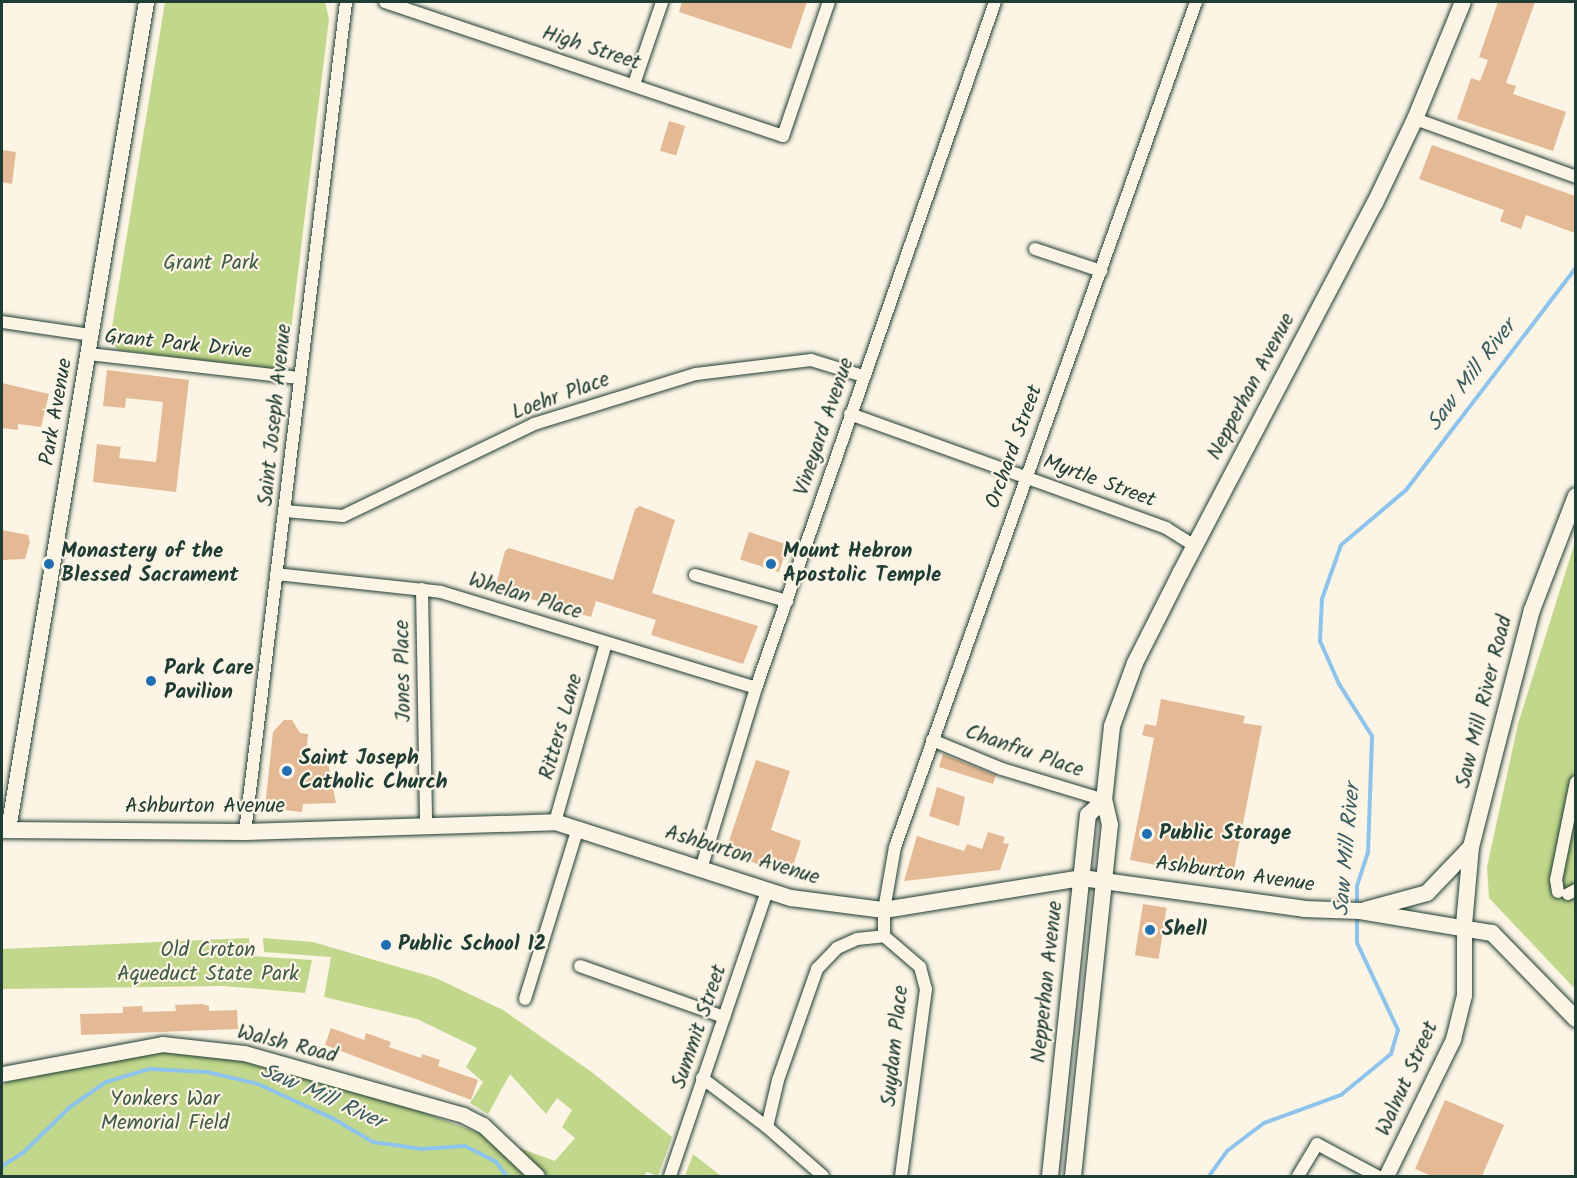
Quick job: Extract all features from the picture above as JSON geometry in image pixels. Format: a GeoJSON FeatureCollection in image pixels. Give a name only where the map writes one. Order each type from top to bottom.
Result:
{"type":"FeatureCollection","features":[{"type":"Feature","properties":{"kind":"main road","name":"Nepperhan Avenue"},"geometry":{"type":"LineString","coordinates":[[1073,1176],[1110,825],[1104,800],[1112,726],[1136,663],[1415,119],[1463,2]]}},
{"type":"Feature","properties":{"kind":"main road","name":"Saw Mill River Road"},"geometry":{"type":"LineString","coordinates":[[1464,926],[1471,847],[1532,610],[1575,496]]}},
{"type":"Feature","properties":{"kind":"main road","name":"Nepperhan Avenue"},"geometry":{"type":"LineString","coordinates":[[1050,1176],[1088,815],[1104,800]]}},
{"type":"Feature","properties":{"kind":"main road","name":"Ashburton Avenue"},"geometry":{"type":"LineString","coordinates":[[5,830],[245,832],[555,822],[767,891],[821,904],[884,910],[1082,878],[1104,880],[1304,909],[1360,911],[1398,920],[1464,926],[1492,933],[1575,1019]]}},
{"type":"Feature","properties":{"kind":"main road"},"geometry":{"type":"LineString","coordinates":[[1360,911],[1427,893],[1471,847]]}},
{"type":"Feature","properties":{"kind":"street","name":"Park Avenue"},"geometry":{"type":"LineString","coordinates":[[5,830],[88,354],[146,2]]}},
{"type":"Feature","properties":{"kind":"street","name":"Saint Joseph Avenue"},"geometry":{"type":"LineString","coordinates":[[245,832],[346,2]]}},
{"type":"Feature","properties":{"kind":"street","name":"High Street"},"geometry":{"type":"LineString","coordinates":[[385,2],[783,136],[829,2]]}},
{"type":"Feature","properties":{"kind":"street"},"geometry":{"type":"LineString","coordinates":[[634,84],[662,2]]}},
{"type":"Feature","properties":{"kind":"street","name":"Vineyard Avenue"},"geometry":{"type":"LineString","coordinates":[[701,869],[756,688],[863,375],[995,2]]}},
{"type":"Feature","properties":{"kind":"street","name":"Orchard Street"},"geometry":{"type":"LineString","coordinates":[[884,936],[884,910],[895,847],[1025,476],[1101,271],[1196,2]]}},
{"type":"Feature","properties":{"kind":"street"},"geometry":{"type":"LineString","coordinates":[[1415,119],[1575,177]]}},
{"type":"Feature","properties":{"kind":"street"},"geometry":{"type":"LineString","coordinates":[[1035,249],[1101,271]]}},
{"type":"Feature","properties":{"kind":"street"},"geometry":{"type":"LineString","coordinates":[[2,322],[91,335]]}},
{"type":"Feature","properties":{"kind":"street","name":"Grant Park Drive"},"geometry":{"type":"LineString","coordinates":[[88,354],[300,378]]}},
{"type":"Feature","properties":{"kind":"street","name":"Loehr Place"},"geometry":{"type":"LineString","coordinates":[[285,511],[344,516],[534,424],[696,374],[811,360],[863,375]]}},
{"type":"Feature","properties":{"kind":"street","name":"Myrtle Street"},"geometry":{"type":"LineString","coordinates":[[850,414],[1166,528],[1195,546]]}},
{"type":"Feature","properties":{"kind":"street","name":"Whelan Place"},"geometry":{"type":"LineString","coordinates":[[276,574],[422,589],[756,688]]}},
{"type":"Feature","properties":{"kind":"street"},"geometry":{"type":"LineString","coordinates":[[695,575],[787,601]]}},
{"type":"Feature","properties":{"kind":"street","name":"Jones Place"},"geometry":{"type":"LineString","coordinates":[[422,589],[426,825]]}},
{"type":"Feature","properties":{"kind":"street","name":"Ritters Lane"},"geometry":{"type":"LineString","coordinates":[[555,822],[606,643]]}},
{"type":"Feature","properties":{"kind":"street","name":"Chanfru Place"},"geometry":{"type":"LineString","coordinates":[[932,740],[1002,768],[1104,800]]}},
{"type":"Feature","properties":{"kind":"street"},"geometry":{"type":"LineString","coordinates":[[1567,892],[1556,880],[1575,782]]}},
{"type":"Feature","properties":{"kind":"street"},"geometry":{"type":"LineString","coordinates":[[525,999],[578,828]]}},
{"type":"Feature","properties":{"kind":"street","name":"Summit Street"},"geometry":{"type":"LineString","coordinates":[[669,1176],[767,891]]}},
{"type":"Feature","properties":{"kind":"street","name":"Walnut Street"},"geometry":{"type":"LineString","coordinates":[[1388,1175],[1453,1039],[1464,994],[1464,926]]}},
{"type":"Feature","properties":{"kind":"street"},"geometry":{"type":"LineString","coordinates":[[767,1127],[778,1080],[818,969],[837,948],[857,939],[884,936]]}},
{"type":"Feature","properties":{"kind":"street","name":"Suydam Place"},"geometry":{"type":"LineString","coordinates":[[884,936],[920,967],[926,989],[901,1176]]}},
{"type":"Feature","properties":{"kind":"street"},"geometry":{"type":"LineString","coordinates":[[580,966],[724,1017]]}},
{"type":"Feature","properties":{"kind":"street","name":"Walsh Road"},"geometry":{"type":"LineString","coordinates":[[2,1074],[162,1044],[244,1053],[463,1115],[483,1125],[537,1176]]}},
{"type":"Feature","properties":{"kind":"street"},"geometry":{"type":"LineString","coordinates":[[702,1078],[767,1127],[823,1176]]}},
{"type":"Feature","properties":{"kind":"street"},"geometry":{"type":"LineString","coordinates":[[1298,1176],[1317,1144],[1388,1175]]}},
{"type":"Feature","properties":{"kind":"green space","name":"Grant Park"},"geometry":{"type":"Polygon","coordinates":[[[165,2],[325,2],[329,19],[286,371],[118,350],[110,339],[165,2]]]}},
{"type":"Feature","properties":{"kind":"green space"},"geometry":{"type":"Polygon","coordinates":[[[1575,542],[1575,989],[1489,898],[1487,867],[1518,724],[1575,542]]]}},
{"type":"Feature","properties":{"kind":"green space","name":"Old Croton Aqueduct State Park"},"geometry":{"type":"Polygon","coordinates":[[[249,938],[250,956],[312,960],[305,993],[224,986],[2,989],[2,949],[249,938]]]}},
{"type":"Feature","properties":{"kind":"green space","name":"Yonkers War Memorial Field"},"geometry":{"type":"Polygon","coordinates":[[[263,938],[313,942],[436,978],[503,1010],[593,1073],[672,1137],[658,1176],[647,1172],[644,1176],[2,1176],[2,1087],[10,1080],[163,1047],[256,1060],[406,1106],[555,1161],[575,1138],[562,1127],[572,1110],[557,1098],[546,1114],[510,1074],[488,1114],[470,1103],[483,1082],[466,1067],[477,1048],[417,1019],[324,997],[331,957],[264,952],[263,938]]]}},
{"type":"Feature","properties":{"kind":"green space"},"geometry":{"type":"Polygon","coordinates":[[[693,1154],[721,1176],[685,1176],[693,1154]]]}},
{"type":"Feature","properties":{"kind":"building"},"geometry":{"type":"Polygon","coordinates":[[[682,2],[807,2],[791,49],[679,12],[682,2]]]}},
{"type":"Feature","properties":{"kind":"building"},"geometry":{"type":"Polygon","coordinates":[[[1498,2],[1535,2],[1506,83],[1516,86],[1513,94],[1566,112],[1553,151],[1457,119],[1471,78],[1480,81],[1488,60],[1479,57],[1498,2]]]}},
{"type":"Feature","properties":{"kind":"building"},"geometry":{"type":"Polygon","coordinates":[[[669,121],[685,126],[676,156],[660,151],[669,121]]]}},
{"type":"Feature","properties":{"kind":"building"},"geometry":{"type":"Polygon","coordinates":[[[1432,145],[1575,196],[1575,233],[1526,215],[1521,229],[1500,221],[1504,210],[1419,179],[1432,145]]]}},
{"type":"Feature","properties":{"kind":"building"},"geometry":{"type":"Polygon","coordinates":[[[2,150],[16,152],[12,184],[2,182],[2,150]]]}},
{"type":"Feature","properties":{"kind":"building"},"geometry":{"type":"Polygon","coordinates":[[[107,370],[189,380],[176,492],[93,482],[97,444],[121,447],[119,458],[156,462],[163,402],[126,398],[125,408],[103,406],[107,370]]]}},
{"type":"Feature","properties":{"kind":"building"},"geometry":{"type":"Polygon","coordinates":[[[2,383],[49,394],[41,427],[18,424],[18,430],[2,428],[2,383]]]}},
{"type":"Feature","properties":{"kind":"building"},"geometry":{"type":"Polygon","coordinates":[[[640,506],[675,520],[652,593],[758,626],[743,664],[651,635],[656,620],[596,601],[591,617],[495,588],[505,551],[509,548],[613,580],[635,509],[640,506]]]}},
{"type":"Feature","properties":{"kind":"building"},"geometry":{"type":"Polygon","coordinates":[[[2,530],[28,535],[30,542],[25,559],[2,560],[2,530]]]}},
{"type":"Feature","properties":{"kind":"building"},"geometry":{"type":"Polygon","coordinates":[[[749,532],[788,545],[779,572],[740,560],[749,532]]]}},
{"type":"Feature","properties":{"kind":"building"},"geometry":{"type":"Polygon","coordinates":[[[1161,699],[1245,716],[1243,723],[1262,726],[1232,880],[1130,860],[1154,738],[1142,735],[1145,724],[1156,726],[1161,699]]]}},
{"type":"Feature","properties":{"kind":"building","name":"Saint Joseph Catholic Church"},"geometry":{"type":"Polygon","coordinates":[[[284,720],[292,720],[300,733],[308,734],[306,759],[327,758],[336,803],[303,804],[302,812],[265,808],[273,732],[284,720]]]}},
{"type":"Feature","properties":{"kind":"building"},"geometry":{"type":"Polygon","coordinates":[[[943,754],[996,775],[993,784],[939,767],[943,754]]]}},
{"type":"Feature","properties":{"kind":"building"},"geometry":{"type":"Polygon","coordinates":[[[756,760],[790,771],[771,830],[801,841],[790,875],[725,853],[756,760]]]}},
{"type":"Feature","properties":{"kind":"building"},"geometry":{"type":"Polygon","coordinates":[[[937,787],[965,797],[959,826],[929,816],[937,787]]]}},
{"type":"Feature","properties":{"kind":"building"},"geometry":{"type":"Polygon","coordinates":[[[988,832],[1005,837],[1003,843],[1009,844],[1000,870],[904,881],[917,836],[964,851],[967,844],[982,849],[988,832]]]}},
{"type":"Feature","properties":{"kind":"building"},"geometry":{"type":"Polygon","coordinates":[[[1143,904],[1167,908],[1159,959],[1135,955],[1143,904]]]}},
{"type":"Feature","properties":{"kind":"building"},"geometry":{"type":"Polygon","coordinates":[[[175,1005],[209,1006],[209,1011],[237,1010],[238,1029],[81,1035],[80,1014],[123,1013],[123,1007],[142,1006],[143,1012],[176,1011],[175,1005]]]}},
{"type":"Feature","properties":{"kind":"building"},"geometry":{"type":"Polygon","coordinates":[[[331,1028],[364,1040],[366,1033],[391,1042],[389,1047],[421,1058],[422,1054],[440,1060],[438,1066],[478,1080],[471,1100],[325,1045],[331,1028]]]}},
{"type":"Feature","properties":{"kind":"building"},"geometry":{"type":"Polygon","coordinates":[[[1445,1100],[1504,1125],[1482,1176],[1432,1176],[1415,1169],[1445,1100]]]}},
{"type":"Feature","properties":{"kind":"waterway","name":"Saw Mill River"},"geometry":{"type":"LineString","coordinates":[[1357,907],[1357,886],[1368,853],[1372,736],[1339,684],[1320,641],[1322,599],[1341,545],[1406,490],[1576,268]]}},
{"type":"Feature","properties":{"kind":"waterway","name":"Saw Mill River"},"geometry":{"type":"LineString","coordinates":[[1209,1176],[1227,1151],[1264,1123],[1341,1095],[1391,1054],[1398,1030],[1357,943],[1357,915]]}},
{"type":"Feature","properties":{"kind":"waterway","name":"Saw Mill River"},"geometry":{"type":"LineString","coordinates":[[2,1166],[24,1152],[70,1107],[106,1082],[149,1069],[207,1072],[258,1084],[332,1118],[373,1142],[422,1149],[465,1146],[496,1162],[507,1176]]}},
{"type":"Feature","properties":{"kind":"place","name":"Monastery of the Blessed Sacrament"},"geometry":{"type":"Point","coordinates":[49,564]}},
{"type":"Feature","properties":{"kind":"place","name":"Mount Hebron Apostolic Temple"},"geometry":{"type":"Point","coordinates":[771,564]}},
{"type":"Feature","properties":{"kind":"place","name":"Park Care Pavilion"},"geometry":{"type":"Point","coordinates":[151,681]}},
{"type":"Feature","properties":{"kind":"place","name":"Saint Joseph Catholic Church"},"geometry":{"type":"Point","coordinates":[287,771]}},
{"type":"Feature","properties":{"kind":"place","name":"Public Storage"},"geometry":{"type":"Point","coordinates":[1147,834]}},
{"type":"Feature","properties":{"kind":"place","name":"Shell"},"geometry":{"type":"Point","coordinates":[1150,930]}},
{"type":"Feature","properties":{"kind":"place","name":"Public School 12"},"geometry":{"type":"Point","coordinates":[386,945]}}]}
